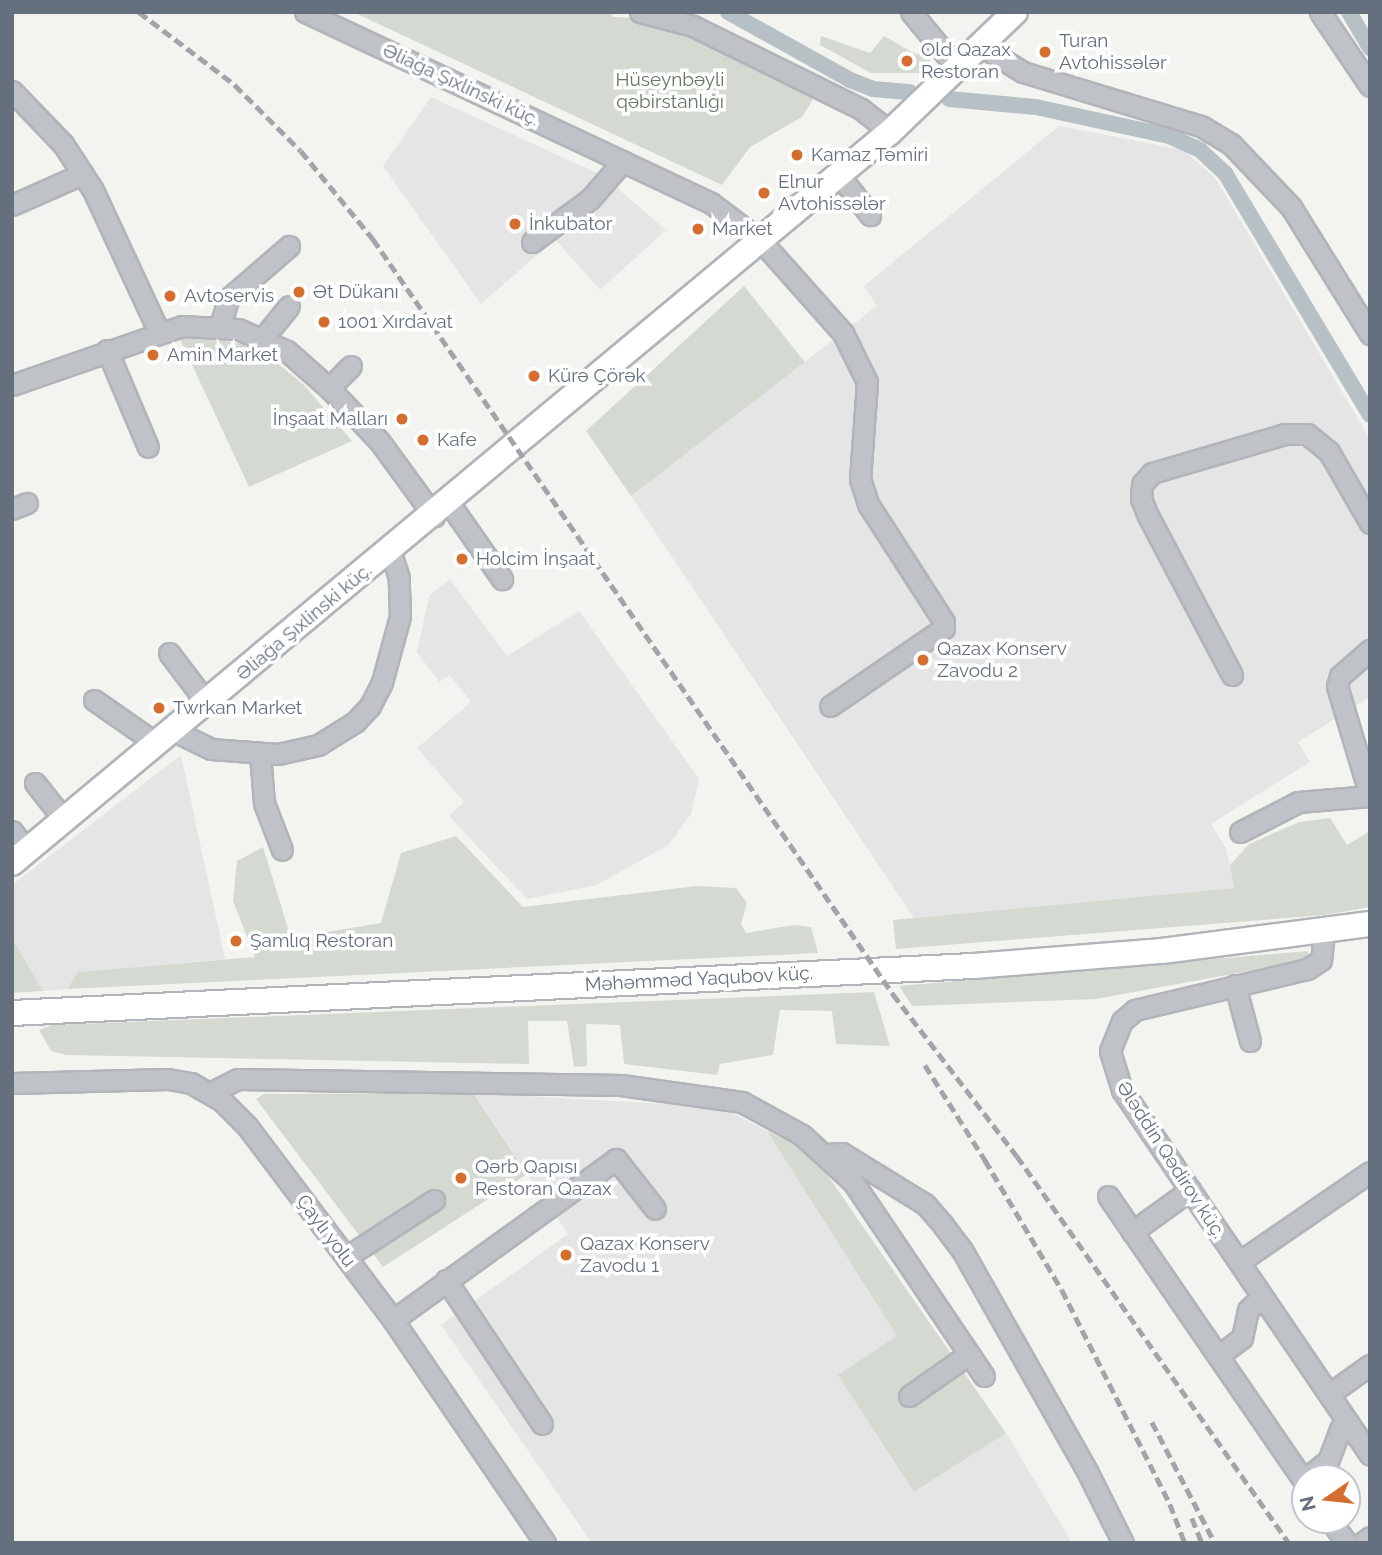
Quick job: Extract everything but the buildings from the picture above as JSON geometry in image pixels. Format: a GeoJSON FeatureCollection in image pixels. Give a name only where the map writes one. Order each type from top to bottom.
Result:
{"type":"FeatureCollection","features":[{"type":"Feature","properties":{"kind":"main road","name":"Əliağa Şıxlinski küç."},"geometry":{"type":"LineString","coordinates":[[17,848],[64,820],[441,510],[890,132],[1015,12]]}},
{"type":"Feature","properties":{"kind":"main road","name":"Məhəmməd Yaqubov küç."},"geometry":{"type":"LineString","coordinates":[[17,1015],[100,1005],[887,971],[1162,951],[1324,933],[1370,924]]}},
{"type":"Feature","properties":{"kind":"street","name":"Əliağa Şıxlinski küç."},"geometry":{"type":"LineString","coordinates":[[305,12],[712,203],[761,241]]}},
{"type":"Feature","properties":{"kind":"street"},"geometry":{"type":"LineString","coordinates":[[640,12],[693,26],[861,109],[890,132]]}},
{"type":"Feature","properties":{"kind":"street"},"geometry":{"type":"LineString","coordinates":[[911,12],[958,69]]}},
{"type":"Feature","properties":{"kind":"street"},"geometry":{"type":"LineString","coordinates":[[1320,12],[1370,86]]}},
{"type":"Feature","properties":{"kind":"street"},"geometry":{"type":"LineString","coordinates":[[981,46],[1023,72],[1201,126],[1231,144],[1291,206],[1370,334]]}},
{"type":"Feature","properties":{"kind":"street"},"geometry":{"type":"LineString","coordinates":[[12,91],[48,125],[82,174],[159,332]]}},
{"type":"Feature","properties":{"kind":"street"},"geometry":{"type":"LineString","coordinates":[[532,242],[597,193],[623,161]]}},
{"type":"Feature","properties":{"kind":"street"},"geometry":{"type":"LineString","coordinates":[[12,205],[82,174]]}},
{"type":"Feature","properties":{"kind":"street"},"geometry":{"type":"LineString","coordinates":[[839,175],[870,215]]}},
{"type":"Feature","properties":{"kind":"street"},"geometry":{"type":"LineString","coordinates":[[761,241],[843,333],[858,358],[867,382],[860,479],[868,504],[944,621],[942,634],[830,706]]}},
{"type":"Feature","properties":{"kind":"street"},"geometry":{"type":"LineString","coordinates":[[220,326],[228,299],[289,246]]}},
{"type":"Feature","properties":{"kind":"street"},"geometry":{"type":"LineString","coordinates":[[263,338],[289,306]]}},
{"type":"Feature","properties":{"kind":"street"},"geometry":{"type":"LineString","coordinates":[[12,385],[182,326],[220,326],[263,338],[329,388],[502,579]]}},
{"type":"Feature","properties":{"kind":"street"},"geometry":{"type":"LineString","coordinates":[[107,350],[148,447]]}},
{"type":"Feature","properties":{"kind":"street"},"geometry":{"type":"LineString","coordinates":[[329,388],[351,366]]}},
{"type":"Feature","properties":{"kind":"street"},"geometry":{"type":"LineString","coordinates":[[1233,675],[1148,516],[1141,499],[1142,484],[1152,473],[1285,434],[1307,434],[1329,452],[1370,523]]}},
{"type":"Feature","properties":{"kind":"street"},"geometry":{"type":"LineString","coordinates":[[94,700],[166,737],[211,749],[260,754],[318,745],[341,733],[370,706],[390,658],[400,616],[399,578],[390,550]]}},
{"type":"Feature","properties":{"kind":"street"},"geometry":{"type":"LineString","coordinates":[[1240,832],[1298,802],[1370,796],[1337,686],[1340,676],[1370,650]]}},
{"type":"Feature","properties":{"kind":"street"},"geometry":{"type":"LineString","coordinates":[[169,653],[206,703]]}},
{"type":"Feature","properties":{"kind":"street"},"geometry":{"type":"LineString","coordinates":[[260,754],[264,803],[282,850]]}},
{"type":"Feature","properties":{"kind":"street"},"geometry":{"type":"LineString","coordinates":[[35,783],[64,820]]}},
{"type":"Feature","properties":{"kind":"street","name":"Ələddin Qədirov küç."},"geometry":{"type":"LineString","coordinates":[[1324,933],[1324,952],[1315,965],[1135,1010],[1122,1021],[1110,1051],[1122,1090],[1370,1455]]}},
{"type":"Feature","properties":{"kind":"street"},"geometry":{"type":"LineString","coordinates":[[1235,985],[1250,1041]]}},
{"type":"Feature","properties":{"kind":"street","name":"Çaylı yolu"},"geometry":{"type":"LineString","coordinates":[[12,1083],[168,1079],[210,1093],[247,1126],[346,1257],[545,1543]]}},
{"type":"Feature","properties":{"kind":"street"},"geometry":{"type":"LineString","coordinates":[[210,1093],[238,1079],[621,1085],[742,1102],[791,1128],[826,1154],[853,1182],[984,1376]]}},
{"type":"Feature","properties":{"kind":"street"},"geometry":{"type":"LineString","coordinates":[[826,1154],[842,1153],[925,1204],[943,1224],[1055,1414],[1123,1543]]}},
{"type":"Feature","properties":{"kind":"street"},"geometry":{"type":"LineString","coordinates":[[393,1321],[616,1159],[655,1209]]}},
{"type":"Feature","properties":{"kind":"street"},"geometry":{"type":"LineString","coordinates":[[1239,1262],[1370,1172]]}},
{"type":"Feature","properties":{"kind":"street"},"geometry":{"type":"LineString","coordinates":[[1132,1233],[1190,1190]]}},
{"type":"Feature","properties":{"kind":"street"},"geometry":{"type":"LineString","coordinates":[[1108,1196],[1294,1464]]}},
{"type":"Feature","properties":{"kind":"street"},"geometry":{"type":"LineString","coordinates":[[346,1257],[434,1200]]}},
{"type":"Feature","properties":{"kind":"street"},"geometry":{"type":"LineString","coordinates":[[446,1280],[542,1424]]}},
{"type":"Feature","properties":{"kind":"street"},"geometry":{"type":"LineString","coordinates":[[1218,1356],[1242,1338],[1248,1310],[1262,1297]]}},
{"type":"Feature","properties":{"kind":"street"},"geometry":{"type":"LineString","coordinates":[[909,1396],[969,1354]]}},
{"type":"Feature","properties":{"kind":"street"},"geometry":{"type":"LineString","coordinates":[[1329,1394],[1370,1365]]}},
{"type":"Feature","properties":{"kind":"street"},"geometry":{"type":"LineString","coordinates":[[1324,1464],[1340,1429],[1349,1424]]}},
{"type":"Feature","properties":{"kind":"street"},"geometry":{"type":"LineString","coordinates":[[1362,1543],[1370,1537]]}},
{"type":"Feature","properties":{"kind":"shaded area"},"geometry":{"type":"Polygon","coordinates":[[[431,97],[603,176],[610,193],[617,188],[666,230],[600,290],[555,239],[481,304],[383,166],[431,97]]]}},
{"type":"Feature","properties":{"kind":"shaded area"},"geometry":{"type":"Polygon","coordinates":[[[1059,126],[1184,150],[1216,179],[1370,439],[1370,697],[1298,742],[1310,762],[1211,824],[1226,848],[1235,888],[914,918],[631,496],[877,306],[864,286],[1059,126]]]}},
{"type":"Feature","properties":{"kind":"shaded area"},"geometry":{"type":"Polygon","coordinates":[[[450,579],[507,656],[579,611],[699,779],[691,814],[668,845],[597,885],[527,899],[449,816],[464,802],[417,748],[471,702],[450,675],[439,682],[417,652],[429,596],[450,579]]]}},
{"type":"Feature","properties":{"kind":"shaded area"},"geometry":{"type":"Polygon","coordinates":[[[181,755],[225,959],[79,972],[67,989],[43,991],[12,938],[12,885],[181,755]]]}},
{"type":"Feature","properties":{"kind":"shaded area","name":"Qazax Konserv Zavodu 1"},"geometry":{"type":"Polygon","coordinates":[[[473,1093],[720,1107],[767,1131],[897,1336],[914,1492],[1006,1433],[1072,1543],[592,1543],[441,1325],[568,1234],[473,1093]]]}},
{"type":"Feature","properties":{"kind":"green space","name":"Hüseynbəyli qəbirstanlığı"},"geometry":{"type":"Polygon","coordinates":[[[353,12],[613,12],[612,17],[647,18],[693,30],[816,95],[802,117],[750,147],[722,185],[353,12]]]}},
{"type":"Feature","properties":{"kind":"green space"},"geometry":{"type":"Polygon","coordinates":[[[821,36],[870,53],[884,36],[917,55],[923,46],[932,50],[928,73],[871,73],[820,45],[821,36]]]}},
{"type":"Feature","properties":{"kind":"green space"},"geometry":{"type":"Polygon","coordinates":[[[744,286],[805,362],[631,496],[586,431],[744,286]]]}},
{"type":"Feature","properties":{"kind":"green space"},"geometry":{"type":"Polygon","coordinates":[[[207,337],[241,344],[275,361],[305,386],[352,441],[249,487],[180,339],[207,337]]]}},
{"type":"Feature","properties":{"kind":"green space"},"geometry":{"type":"Polygon","coordinates":[[[1330,818],[1347,845],[1370,831],[1370,907],[1324,915],[896,949],[893,920],[1234,888],[1230,865],[1249,844],[1299,822],[1330,818]]]}},
{"type":"Feature","properties":{"kind":"green space"},"geometry":{"type":"Polygon","coordinates":[[[456,836],[523,907],[697,886],[736,888],[747,903],[741,924],[746,933],[794,925],[811,927],[818,953],[67,989],[78,972],[255,957],[233,901],[237,861],[263,847],[291,938],[381,923],[401,853],[456,836]]]}},
{"type":"Feature","properties":{"kind":"green space"},"geometry":{"type":"Polygon","coordinates":[[[12,938],[43,991],[12,993],[12,938]]]}},
{"type":"Feature","properties":{"kind":"green space"},"geometry":{"type":"Polygon","coordinates":[[[1308,951],[1309,960],[1096,999],[912,1006],[899,986],[1308,951]]]}},
{"type":"Feature","properties":{"kind":"green space"},"geometry":{"type":"Polygon","coordinates":[[[874,992],[890,1046],[836,1044],[832,1011],[780,1010],[773,1055],[720,1064],[717,1075],[624,1064],[620,1025],[586,1024],[587,1066],[574,1067],[567,1021],[528,1021],[529,1064],[66,1055],[51,1051],[39,1030],[52,1025],[874,992]]]}},
{"type":"Feature","properties":{"kind":"green space"},"geometry":{"type":"Polygon","coordinates":[[[473,1093],[527,1174],[383,1267],[256,1099],[264,1094],[473,1093]]]}},
{"type":"Feature","properties":{"kind":"green space"},"geometry":{"type":"Polygon","coordinates":[[[767,1131],[812,1153],[1006,1433],[914,1492],[838,1375],[897,1336],[767,1131]]]}},
{"type":"Feature","properties":{"kind":"waterway"},"geometry":{"type":"LineString","coordinates":[[728,12],[850,80],[873,89],[910,92]]}},
{"type":"Feature","properties":{"kind":"waterway"},"geometry":{"type":"LineString","coordinates":[[1349,12],[1370,48]]}},
{"type":"Feature","properties":{"kind":"waterway"},"geometry":{"type":"LineString","coordinates":[[949,99],[1036,107],[1169,136],[1200,150],[1225,173],[1370,415]]}},
{"type":"Feature","properties":{"kind":"railway"},"geometry":{"type":"LineString","coordinates":[[139,12],[235,85],[301,151],[373,239],[893,994],[1017,1156],[1289,1543]]}},
{"type":"Feature","properties":{"kind":"railway"},"geometry":{"type":"LineString","coordinates":[[925,1065],[990,1168]]}},
{"type":"Feature","properties":{"kind":"railway"},"geometry":{"type":"LineString","coordinates":[[985,1160],[1062,1290],[1170,1504],[1185,1543]]}},
{"type":"Feature","properties":{"kind":"railway"},"geometry":{"type":"LineString","coordinates":[[1152,1422],[1215,1543]]}},
{"type":"Feature","properties":{"kind":"railway"},"geometry":{"type":"LineString","coordinates":[[1192,1518],[1202,1543]]}},
{"type":"Feature","properties":{"kind":"place","name":"Turan Avtohissələr"},"geometry":{"type":"Point","coordinates":[1045,52]}},
{"type":"Feature","properties":{"kind":"place","name":"Old Qazax Restoran"},"geometry":{"type":"Point","coordinates":[907,61]}},
{"type":"Feature","properties":{"kind":"place","name":"Kamaz Təmiri"},"geometry":{"type":"Point","coordinates":[797,155]}},
{"type":"Feature","properties":{"kind":"place","name":"Elnur Avtohissələr"},"geometry":{"type":"Point","coordinates":[764,193]}},
{"type":"Feature","properties":{"kind":"place","name":"İnkubator"},"geometry":{"type":"Point","coordinates":[515,224]}},
{"type":"Feature","properties":{"kind":"place","name":"Market"},"geometry":{"type":"Point","coordinates":[698,229]}},
{"type":"Feature","properties":{"kind":"place","name":"Ət Dükanı"},"geometry":{"type":"Point","coordinates":[299,292]}},
{"type":"Feature","properties":{"kind":"place","name":"Avtoservis"},"geometry":{"type":"Point","coordinates":[170,296]}},
{"type":"Feature","properties":{"kind":"place","name":"1001 Xırdavat"},"geometry":{"type":"Point","coordinates":[324,322]}},
{"type":"Feature","properties":{"kind":"place","name":"Amin Market"},"geometry":{"type":"Point","coordinates":[153,355]}},
{"type":"Feature","properties":{"kind":"place","name":"Kürə Çörək"},"geometry":{"type":"Point","coordinates":[534,376]}},
{"type":"Feature","properties":{"kind":"place","name":"İnşaat Malları"},"geometry":{"type":"Point","coordinates":[402,419]}},
{"type":"Feature","properties":{"kind":"place","name":"Kafe"},"geometry":{"type":"Point","coordinates":[423,440]}},
{"type":"Feature","properties":{"kind":"place","name":"Holcim İnşaat"},"geometry":{"type":"Point","coordinates":[462,559]}},
{"type":"Feature","properties":{"kind":"place","name":"Qazax Konserv Zavodu 2"},"geometry":{"type":"Point","coordinates":[923,660]}},
{"type":"Feature","properties":{"kind":"place","name":"Twrkan Market"},"geometry":{"type":"Point","coordinates":[159,708]}},
{"type":"Feature","properties":{"kind":"place","name":"Şamlıq Restoran"},"geometry":{"type":"Point","coordinates":[236,941]}},
{"type":"Feature","properties":{"kind":"place","name":"Qərb Qapısı Restoran Qazax"},"geometry":{"type":"Point","coordinates":[461,1178]}},
{"type":"Feature","properties":{"kind":"place","name":"Qazax Konserv Zavodu 1"},"geometry":{"type":"Point","coordinates":[566,1255]}}]}
